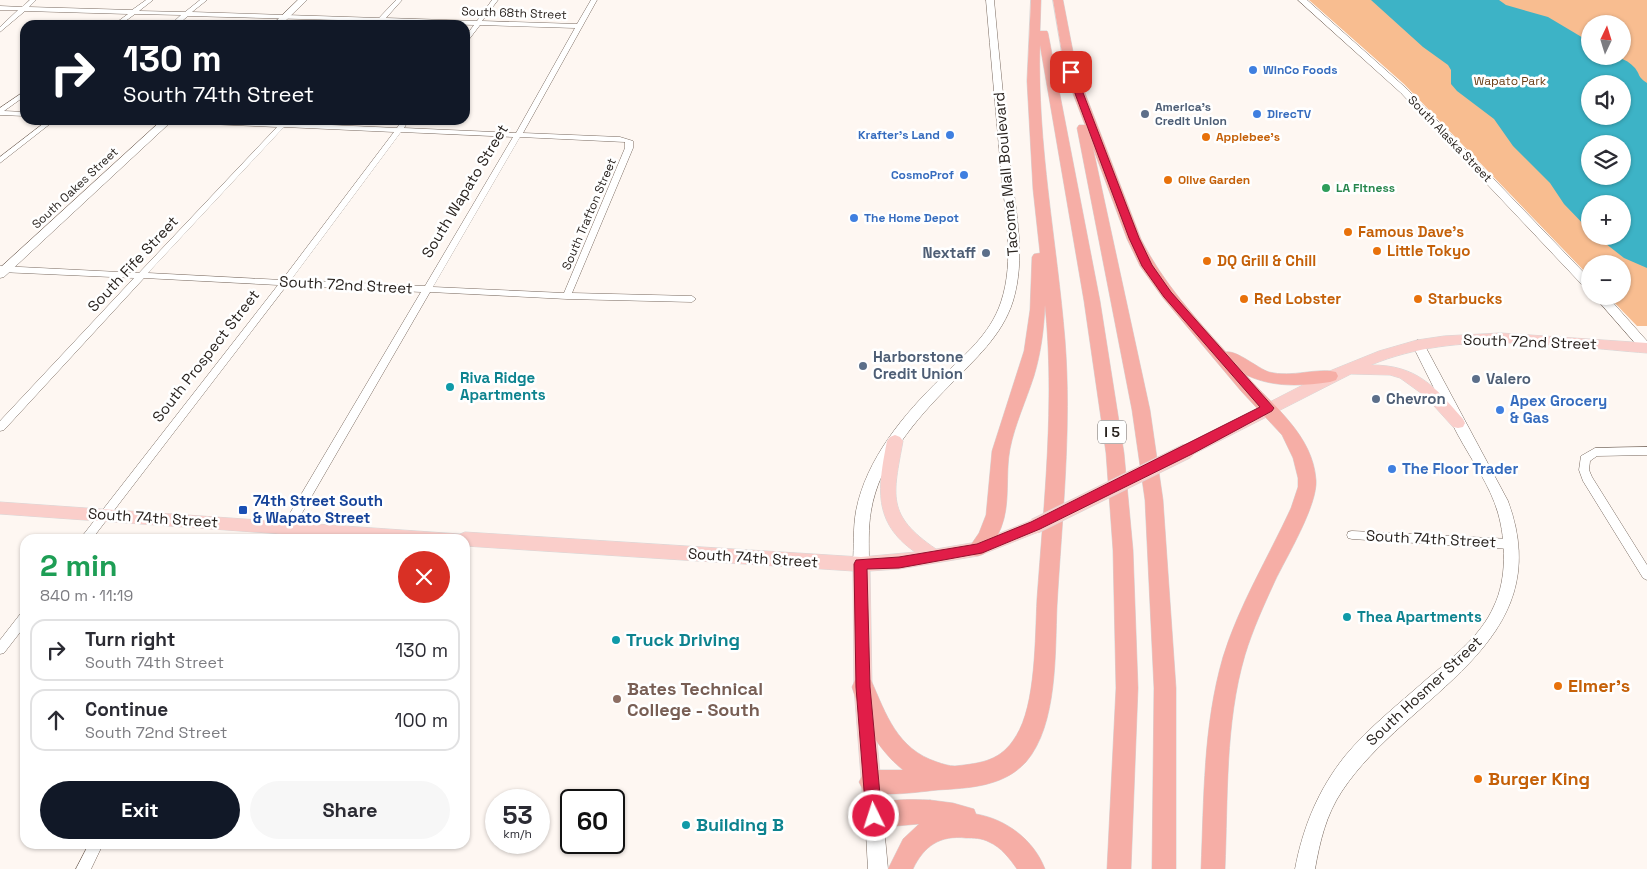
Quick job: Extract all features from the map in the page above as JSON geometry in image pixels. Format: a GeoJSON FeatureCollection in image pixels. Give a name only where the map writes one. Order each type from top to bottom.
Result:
{"type":"FeatureCollection","features":[{"type":"Feature","properties":{"kind":"highway"},"geometry":{"type":"LineString","coordinates":[[871,782],[913,781],[981,775],[997,770],[1017,755],[1030,734],[1037,715],[1041,693],[1059,418],[1057,341],[1040,189],[1033,81],[1038,0]]}},
{"type":"Feature","properties":{"kind":"highway","name":"I 5"},"geometry":{"type":"LineString","coordinates":[[1038,0],[1044,46],[1092,300],[1115,453],[1123,550],[1127,688],[1119,869]]}},
{"type":"Feature","properties":{"kind":"highway","name":"I 5"},"geometry":{"type":"LineString","coordinates":[[1058,0],[1071,72],[1122,308],[1141,410],[1154,500],[1164,688],[1164,869]]}},
{"type":"Feature","properties":{"kind":"highway"},"geometry":{"type":"LineString","coordinates":[[1071,72],[1139,251],[1161,286],[1247,387],[1285,426],[1295,444],[1305,470],[1307,487],[1291,531],[1244,629],[1234,658],[1221,735],[1213,869]]}},
{"type":"Feature","properties":{"kind":"highway"},"geometry":{"type":"LineString","coordinates":[[978,549],[987,540],[995,517],[1001,454],[1005,435],[1030,363],[1039,286],[1040,189]]}},
{"type":"Feature","properties":{"kind":"highway"},"geometry":{"type":"LineString","coordinates":[[1199,330],[1240,365],[1260,376],[1286,381],[1330,376]]}},
{"type":"Feature","properties":{"kind":"highway"},"geometry":{"type":"LineString","coordinates":[[863,687],[871,712],[879,727],[897,750],[926,770],[946,775],[964,776]]}},
{"type":"Feature","properties":{"kind":"highway"},"geometry":{"type":"LineString","coordinates":[[874,816],[902,811],[931,812],[967,819],[994,831],[1012,846],[1032,869]]}},
{"type":"Feature","properties":{"kind":"highway"},"geometry":{"type":"LineString","coordinates":[[900,869],[905,858],[918,840],[932,829],[946,825],[957,825],[994,831]]}},
{"type":"Feature","properties":{"kind":"main road"},"geometry":{"type":"LineString","coordinates":[[282,20],[303,0]]}},
{"type":"Feature","properties":{"kind":"main road","name":"Tacoma Mall Boulevard"},"geometry":{"type":"LineString","coordinates":[[878,869],[863,687],[861,564],[863,514],[865,502],[876,475],[896,441],[935,392],[973,358],[990,337],[1003,312],[1010,290],[1013,245],[990,0]]}},
{"type":"Feature","properties":{"kind":"main road","name":"South Alaska Street"},"geometry":{"type":"LineString","coordinates":[[1302,0],[1409,96],[1581,277]]}},
{"type":"Feature","properties":{"kind":"main road","name":"South Oakes Street"},"geometry":{"type":"LineString","coordinates":[[2,271],[162,125]]}},
{"type":"Feature","properties":{"kind":"main road"},"geometry":{"type":"LineString","coordinates":[[1608,305],[1647,348]]}},
{"type":"Feature","properties":{"kind":"main road","name":"South 72nd Street"},"geometry":{"type":"LineString","coordinates":[[1035,526],[1188,451],[1330,376],[1397,350],[1418,344],[1460,339],[1491,338],[1647,348]]}},
{"type":"Feature","properties":{"kind":"main road","name":"South Hosmer Street"},"geometry":{"type":"LineString","coordinates":[[1305,869],[1309,843],[1318,815],[1336,782],[1356,755],[1460,661],[1488,630],[1502,608],[1508,587],[1510,544],[1508,523],[1500,501],[1418,344]]}},
{"type":"Feature","properties":{"kind":"main road"},"geometry":{"type":"LineString","coordinates":[[1348,368],[1395,371],[1411,378],[1422,385],[1458,423]]}},
{"type":"Feature","properties":{"kind":"main road"},"geometry":{"type":"LineString","coordinates":[[896,441],[891,461],[889,496],[892,517],[895,524],[906,536],[935,558]]}},
{"type":"Feature","properties":{"kind":"main road","name":"South 74th Street"},"geometry":{"type":"LineString","coordinates":[[0,508],[292,532],[339,534]]}},
{"type":"Feature","properties":{"kind":"main road","name":"South 74th Street"},"geometry":{"type":"LineString","coordinates":[[470,539],[861,564],[935,558],[978,549],[1035,526]]}},
{"type":"Feature","properties":{"kind":"street"},"geometry":{"type":"LineString","coordinates":[[0,30],[33,0]]}},
{"type":"Feature","properties":{"kind":"street"},"geometry":{"type":"LineString","coordinates":[[24,9],[40,0]]}},
{"type":"Feature","properties":{"kind":"street"},"geometry":{"type":"LineString","coordinates":[[123,20],[150,0]]}},
{"type":"Feature","properties":{"kind":"street"},"geometry":{"type":"LineString","coordinates":[[179,20],[204,0]]}},
{"type":"Feature","properties":{"kind":"street"},"geometry":{"type":"LineString","coordinates":[[382,20],[399,0]]}},
{"type":"Feature","properties":{"kind":"street"},"geometry":{"type":"LineString","coordinates":[[470,34],[496,0]]}},
{"type":"Feature","properties":{"kind":"street","name":"South Wapato Street"},"geometry":{"type":"LineString","coordinates":[[292,532],[426,289],[518,135],[594,0]]}},
{"type":"Feature","properties":{"kind":"street","name":"South 68th Street"},"geometry":{"type":"LineString","coordinates":[[0,8],[332,20]]}},
{"type":"Feature","properties":{"kind":"street","name":"South 68th Street"},"geometry":{"type":"LineString","coordinates":[[470,23],[578,26]]}},
{"type":"Feature","properties":{"kind":"street"},"geometry":{"type":"LineString","coordinates":[[0,112],[20,97]]}},
{"type":"Feature","properties":{"kind":"street"},"geometry":{"type":"LineString","coordinates":[[0,112],[20,114]]}},
{"type":"Feature","properties":{"kind":"street"},"geometry":{"type":"LineString","coordinates":[[0,162],[46,125]]}},
{"type":"Feature","properties":{"kind":"street","name":"South Fife Street"},"geometry":{"type":"LineString","coordinates":[[0,427],[281,125]]}},
{"type":"Feature","properties":{"kind":"street"},"geometry":{"type":"LineString","coordinates":[[327,125],[518,135]]}},
{"type":"Feature","properties":{"kind":"street","name":"South Prospect Street"},"geometry":{"type":"LineString","coordinates":[[89,534],[285,282],[402,125]]}},
{"type":"Feature","properties":{"kind":"street","name":"South Trafton Street"},"geometry":{"type":"LineString","coordinates":[[518,135],[620,139],[629,141],[629,148],[567,296]]}},
{"type":"Feature","properties":{"kind":"street","name":"South 72nd Street"},"geometry":{"type":"LineString","coordinates":[[2,271],[141,275],[567,296],[692,299]]}},
{"type":"Feature","properties":{"kind":"street"},"geometry":{"type":"LineString","coordinates":[[1647,452],[1602,451],[1589,454],[1585,458],[1584,470],[1587,478],[1647,575]]}},
{"type":"Feature","properties":{"kind":"street","name":"South 74th Street"},"geometry":{"type":"LineString","coordinates":[[1352,535],[1510,544]]}},
{"type":"Feature","properties":{"kind":"street"},"geometry":{"type":"LineString","coordinates":[[0,649],[20,623]]}},
{"type":"Feature","properties":{"kind":"street"},"geometry":{"type":"LineString","coordinates":[[83,869],[93,849]]}},
{"type":"Feature","properties":{"kind":"green space","name":"Wapato Park"},"geometry":{"type":"Polygon","coordinates":[[[1309,0],[1647,0],[1647,326],[1637,326],[1617,305],[1631,305],[1631,255],[1581,255],[1581,268],[1404,84],[1309,0]]]}},
{"type":"Feature","properties":{"kind":"water"},"geometry":{"type":"Polygon","coordinates":[[[1371,0],[1499,0],[1506,5],[1548,17],[1581,37],[1581,65],[1631,64],[1635,68],[1640,77],[1647,83],[1647,268],[1631,261],[1631,255],[1620,255],[1607,245],[1631,245],[1631,195],[1581,195],[1581,222],[1564,204],[1550,183],[1513,146],[1494,119],[1457,91],[1451,84],[1451,70],[1448,65],[1423,47],[1371,0]]]}},
{"type":"Feature","properties":{"kind":"place","name":"WinCo Foods"},"geometry":{"type":"Point","coordinates":[1253,70]}},
{"type":"Feature","properties":{"kind":"place","name":"America's Credit Union"},"geometry":{"type":"Point","coordinates":[1145,114]}},
{"type":"Feature","properties":{"kind":"place","name":"DirecTV"},"geometry":{"type":"Point","coordinates":[1257,114]}},
{"type":"Feature","properties":{"kind":"place","name":"Krafter's Land"},"geometry":{"type":"Point","coordinates":[950,135]}},
{"type":"Feature","properties":{"kind":"place","name":"Applebee's"},"geometry":{"type":"Point","coordinates":[1206,137]}},
{"type":"Feature","properties":{"kind":"place","name":"CosmoProf"},"geometry":{"type":"Point","coordinates":[964,175]}},
{"type":"Feature","properties":{"kind":"place","name":"Olive Garden"},"geometry":{"type":"Point","coordinates":[1168,180]}},
{"type":"Feature","properties":{"kind":"place","name":"LA Fitness"},"geometry":{"type":"Point","coordinates":[1326,188]}},
{"type":"Feature","properties":{"kind":"place","name":"The Home Depot"},"geometry":{"type":"Point","coordinates":[854,218]}},
{"type":"Feature","properties":{"kind":"place","name":"Famous Dave's"},"geometry":{"type":"Point","coordinates":[1348,232]}},
{"type":"Feature","properties":{"kind":"place","name":"Little Tokyo"},"geometry":{"type":"Point","coordinates":[1377,251]}},
{"type":"Feature","properties":{"kind":"place","name":"Nextaff"},"geometry":{"type":"Point","coordinates":[986,253]}},
{"type":"Feature","properties":{"kind":"place","name":"DQ Grill & Chill"},"geometry":{"type":"Point","coordinates":[1207,261]}},
{"type":"Feature","properties":{"kind":"place","name":"Red Lobster"},"geometry":{"type":"Point","coordinates":[1244,299]}},
{"type":"Feature","properties":{"kind":"place","name":"Starbucks"},"geometry":{"type":"Point","coordinates":[1418,299]}},
{"type":"Feature","properties":{"kind":"place","name":"Harborstone Credit Union"},"geometry":{"type":"Point","coordinates":[863,366]}},
{"type":"Feature","properties":{"kind":"place","name":"Valero"},"geometry":{"type":"Point","coordinates":[1476,379]}},
{"type":"Feature","properties":{"kind":"place","name":"Riva Ridge Apartments"},"geometry":{"type":"Point","coordinates":[450,387]}},
{"type":"Feature","properties":{"kind":"place","name":"Chevron"},"geometry":{"type":"Point","coordinates":[1376,399]}},
{"type":"Feature","properties":{"kind":"place","name":"Apex Grocery & Gas"},"geometry":{"type":"Point","coordinates":[1500,410]}},
{"type":"Feature","properties":{"kind":"place","name":"The Floor Trader"},"geometry":{"type":"Point","coordinates":[1392,469]}},
{"type":"Feature","properties":{"kind":"place","name":"74th Street South & Wapato Street"},"geometry":{"type":"Point","coordinates":[243,510]}},
{"type":"Feature","properties":{"kind":"place","name":"Thea Apartments"},"geometry":{"type":"Point","coordinates":[1347,617]}},
{"type":"Feature","properties":{"kind":"place","name":"Truck Driving"},"geometry":{"type":"Point","coordinates":[616,640]}},
{"type":"Feature","properties":{"kind":"place","name":"Elmer's"},"geometry":{"type":"Point","coordinates":[1558,686]}},
{"type":"Feature","properties":{"kind":"place","name":"Bates Technical College - South"},"geometry":{"type":"Point","coordinates":[617,699]}},
{"type":"Feature","properties":{"kind":"place","name":"Burger King"},"geometry":{"type":"Point","coordinates":[1478,779]}},
{"type":"Feature","properties":{"kind":"place","name":"Building B"},"geometry":{"type":"Point","coordinates":[686,825]}},
{"type":"Feature","properties":{"kind":"route"},"geometry":{"type":"LineString","coordinates":[[874,816],[863,687],[861,564],[935,558],[978,549],[1007,538],[1188,451],[1268,408],[1247,387],[1161,286],[1147,266],[1139,251],[1108,165],[1071,72]]}}]}
